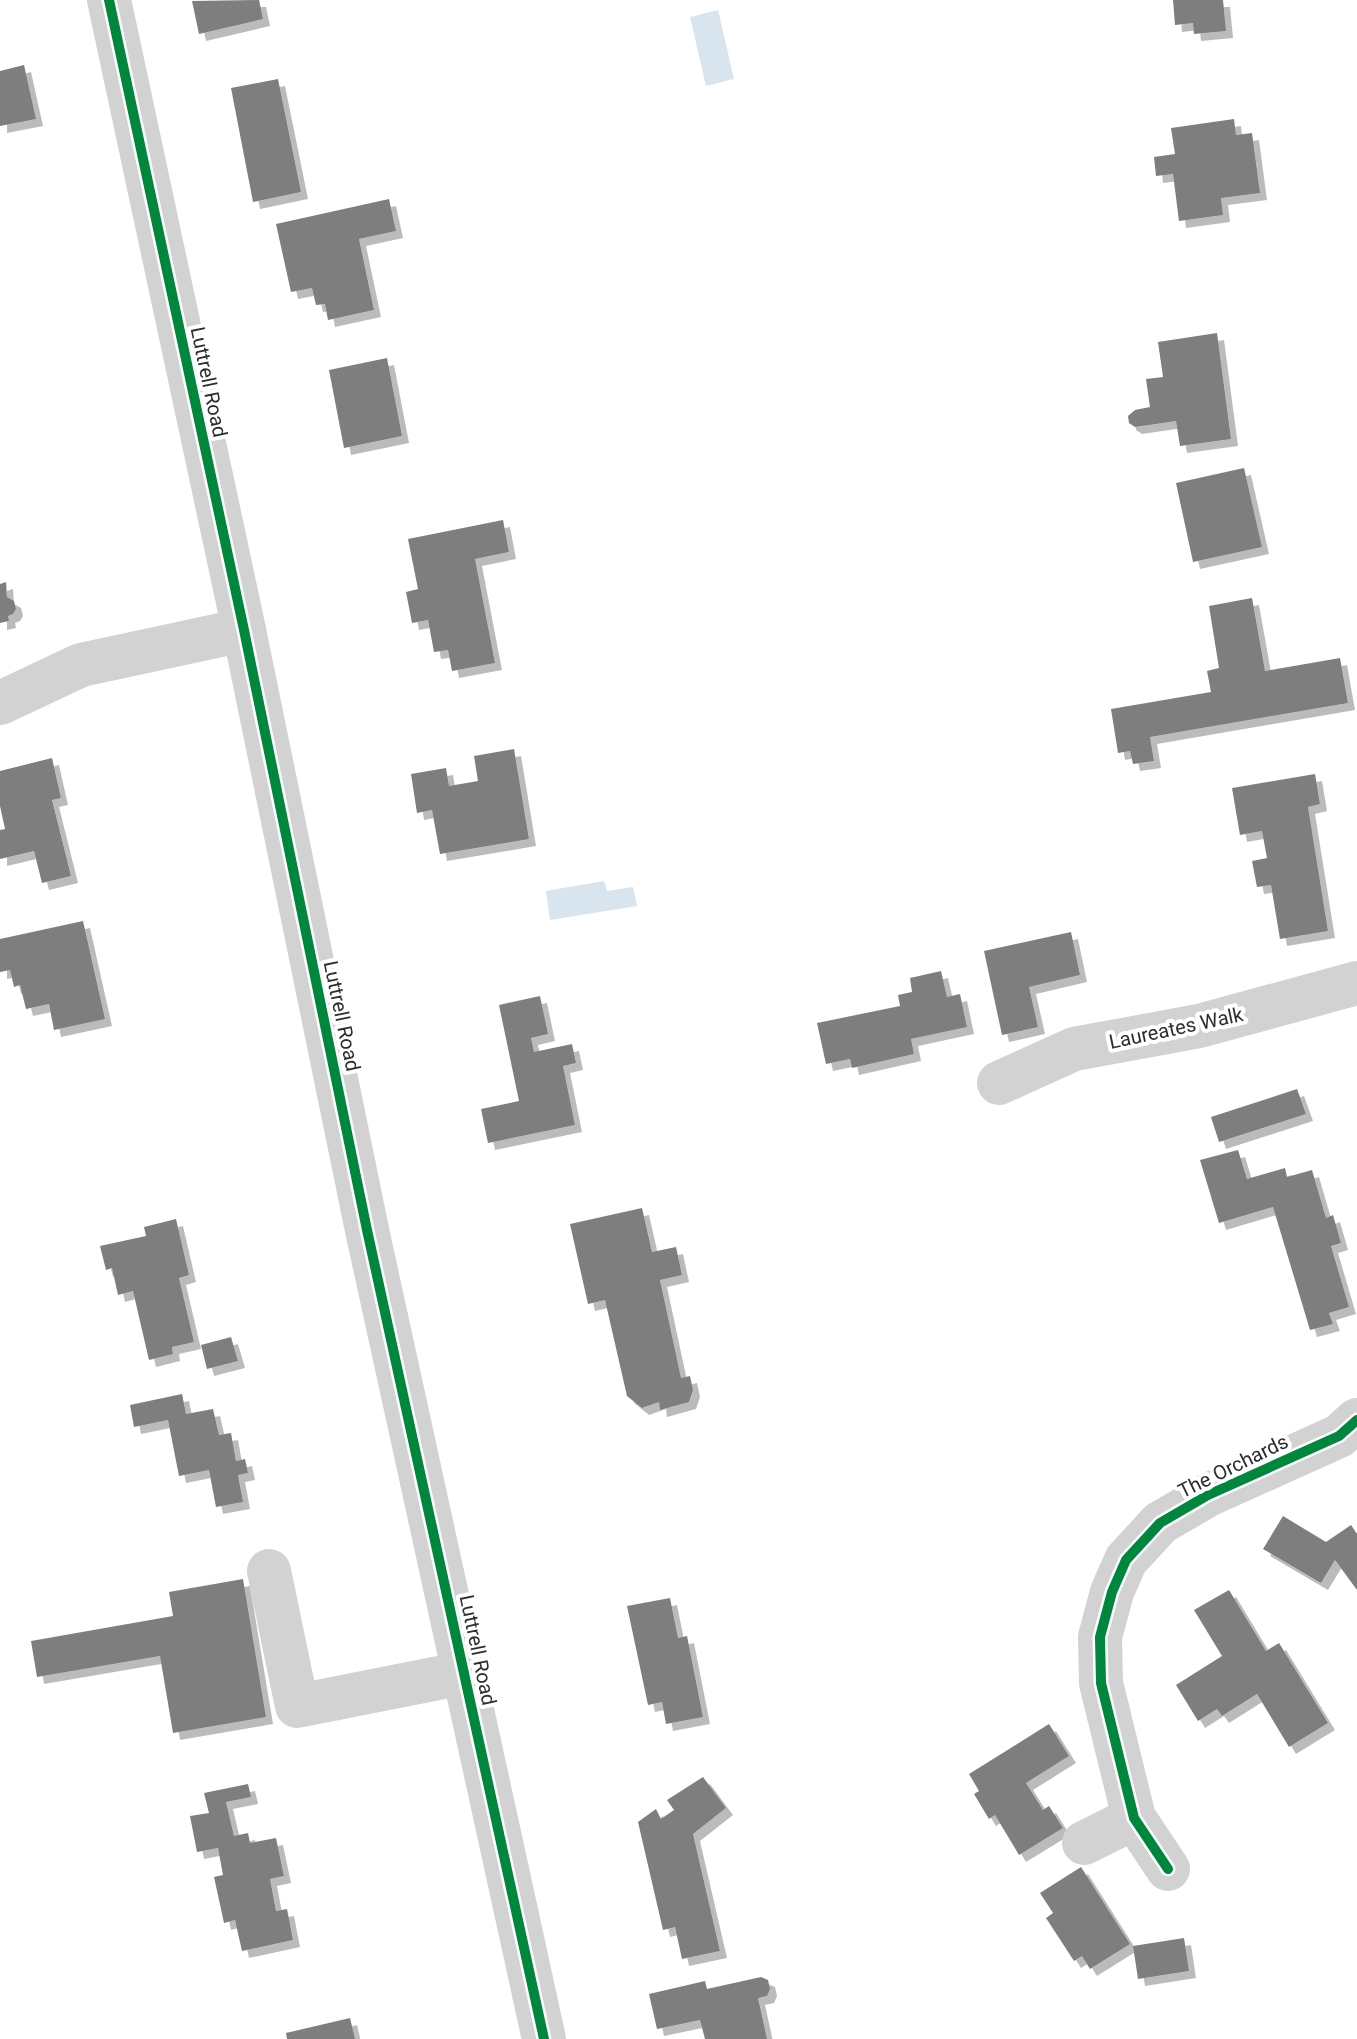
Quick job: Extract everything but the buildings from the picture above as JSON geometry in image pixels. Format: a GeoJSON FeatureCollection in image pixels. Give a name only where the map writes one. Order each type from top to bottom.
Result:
{"type":"FeatureCollection","features":[{"type":"Feature","properties":{"kind":"street","name":"Luttrell Road"},"geometry":{"type":"LineString","coordinates":[[109,0],[244,630],[370,1245],[544,2039]]}},
{"type":"Feature","properties":{"kind":"street"},"geometry":{"type":"LineString","coordinates":[[0,703],[81,665],[244,630]]}},
{"type":"Feature","properties":{"kind":"street","name":"Laureates Walk"},"geometry":{"type":"LineString","coordinates":[[999,1083],[1074,1049],[1199,1026],[1357,983]]}},
{"type":"Feature","properties":{"kind":"street","name":"The Orchards"},"geometry":{"type":"LineString","coordinates":[[1168,1869],[1134,1818],[1101,1683],[1100,1637],[1112,1592],[1126,1560],[1160,1523],[1208,1495],[1339,1436],[1357,1420]]}},
{"type":"Feature","properties":{"kind":"street"},"geometry":{"type":"LineString","coordinates":[[269,1571],[297,1706],[464,1673]]}},
{"type":"Feature","properties":{"kind":"street"},"geometry":{"type":"LineString","coordinates":[[1084,1843],[1134,1818]]}},
{"type":"Feature","properties":{"kind":"shaded area"},"geometry":{"type":"Polygon","coordinates":[[[718,10],[734,79],[706,86],[690,17],[718,10]]]}},
{"type":"Feature","properties":{"kind":"shaded area"},"geometry":{"type":"Polygon","coordinates":[[[604,881],[607,891],[633,887],[637,906],[550,920],[546,891],[604,881]]]}},
{"type":"Feature","properties":{"kind":"cycle path"},"geometry":{"type":"LineString","coordinates":[[109,0],[244,630],[367,1230],[544,2039]]}},
{"type":"Feature","properties":{"kind":"cycle path"},"geometry":{"type":"LineString","coordinates":[[1168,1869],[1134,1818],[1101,1683],[1100,1637],[1112,1592],[1126,1560],[1160,1523],[1208,1495],[1339,1436],[1357,1420]]}}]}
